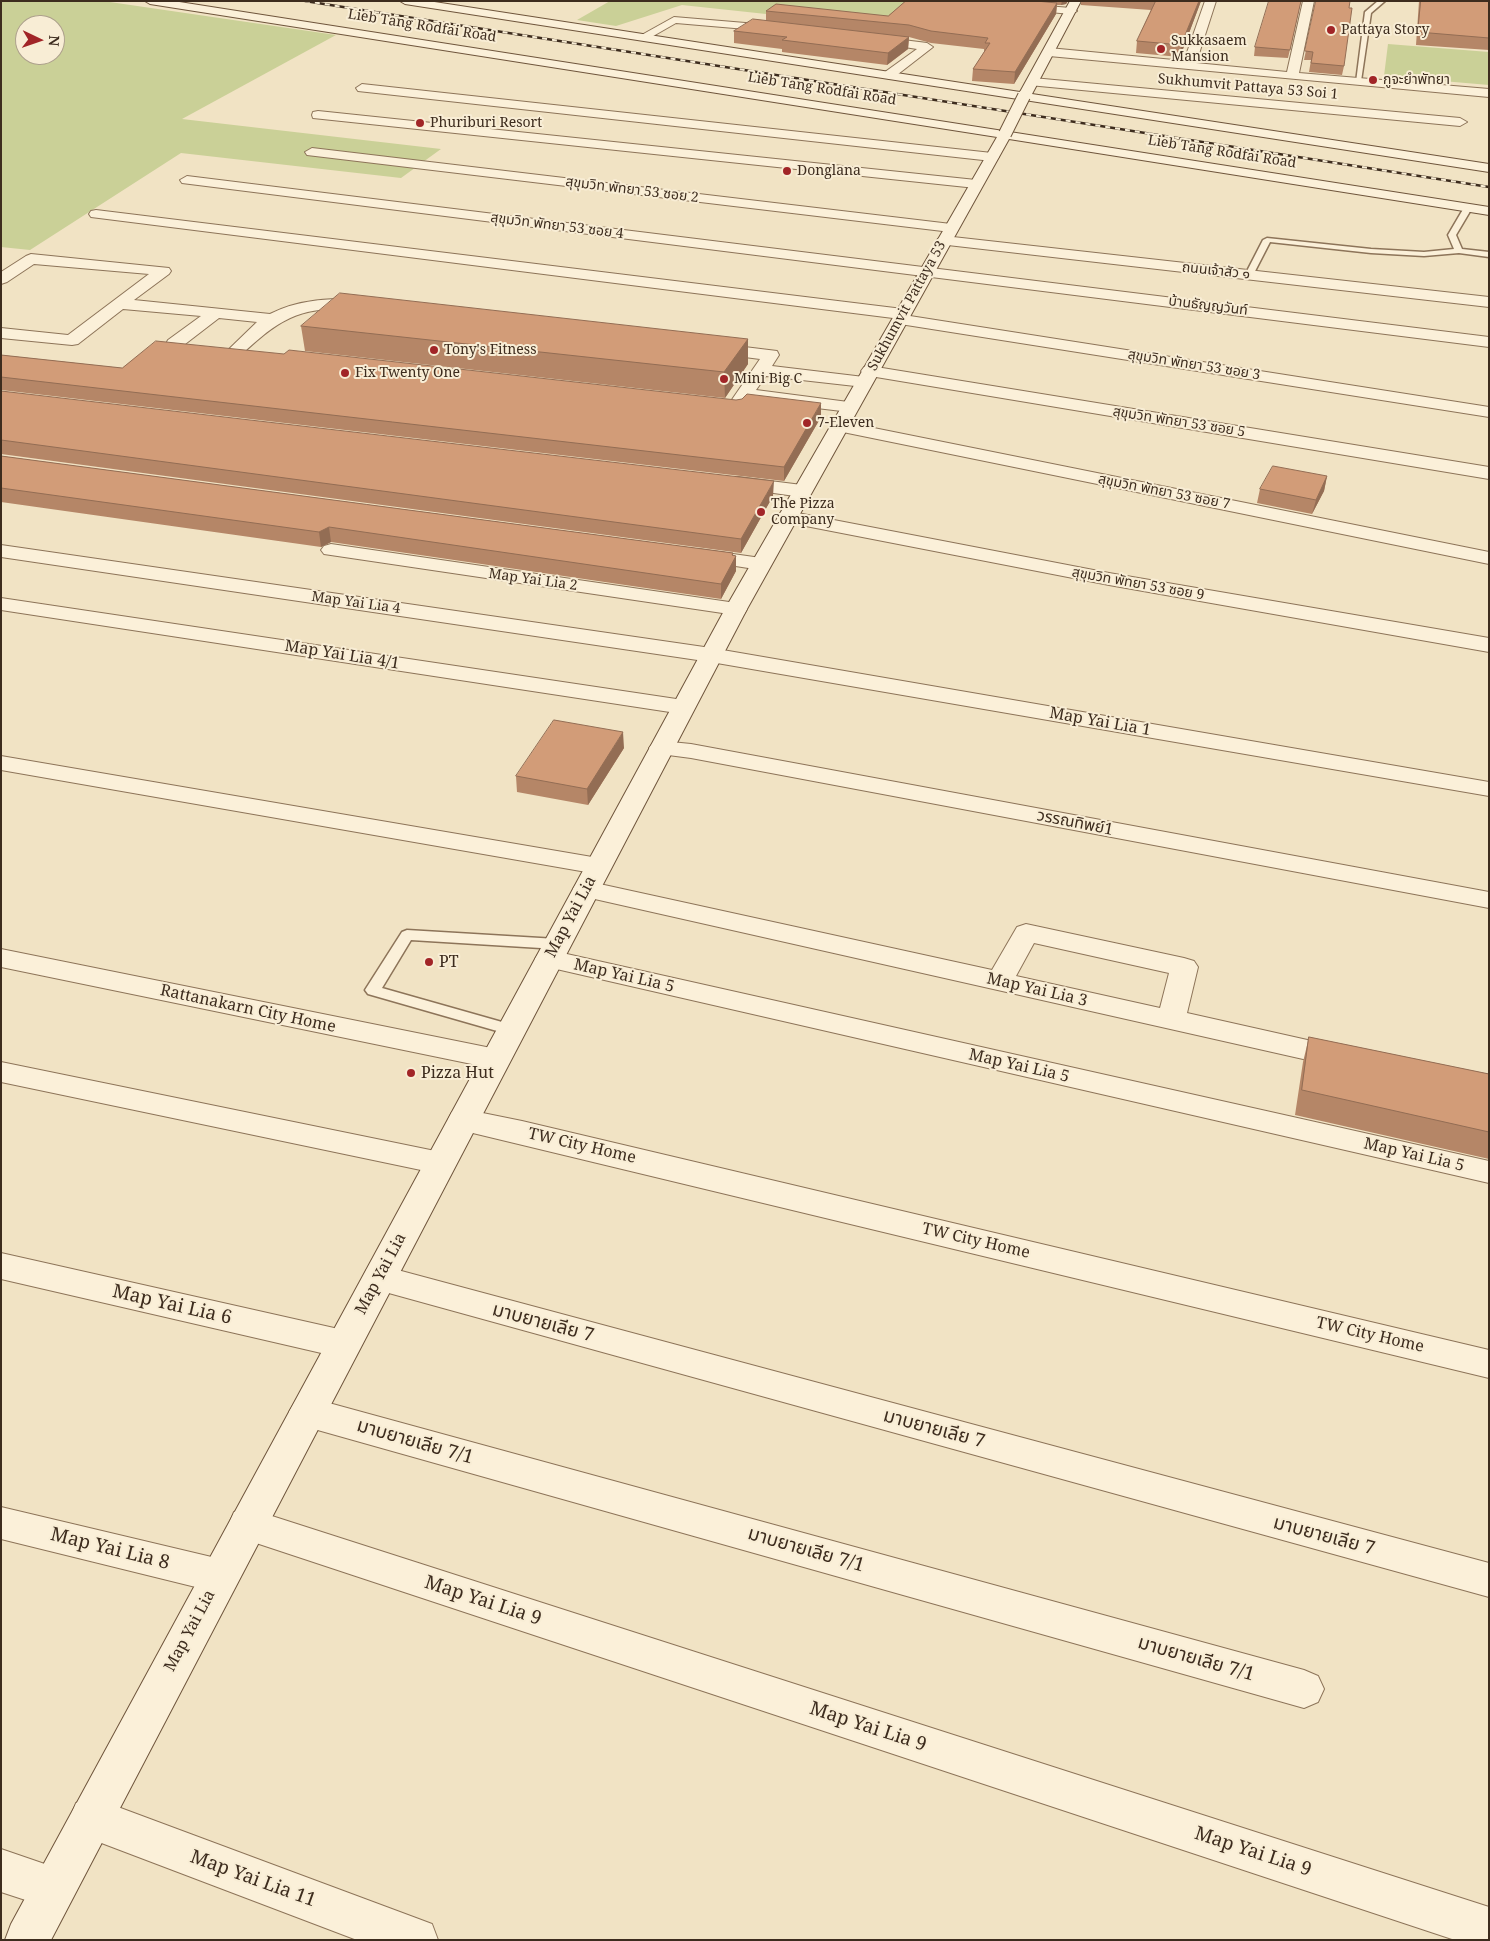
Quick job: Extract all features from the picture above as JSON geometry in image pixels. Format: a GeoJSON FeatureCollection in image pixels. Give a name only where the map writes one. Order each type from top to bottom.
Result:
{"type":"FeatureCollection","features":[{"type":"Feature","properties":{"kind":"street","name":"Lieb Tang Rodfai Road"},"geometry":{"type":"LineString","coordinates":[[150,1],[1489,211]]}},
{"type":"Feature","properties":{"kind":"street","name":"Lieb Tang Rodfai Road"},"geometry":{"type":"LineString","coordinates":[[405,1],[1489,168]]}},
{"type":"Feature","properties":{"kind":"street"},"geometry":{"type":"LineString","coordinates":[[1189,64],[1211,1]]}},
{"type":"Feature","properties":{"kind":"street"},"geometry":{"type":"LineString","coordinates":[[1292,75],[1309,1]]}},
{"type":"Feature","properties":{"kind":"street","name":"Sukhumvit Pattaya 53"},"geometry":{"type":"LineString","coordinates":[[736,609],[1005,134],[1074,6]]}},
{"type":"Feature","properties":{"kind":"street"},"geometry":{"type":"LineString","coordinates":[[1021,7],[1074,6]]}},
{"type":"Feature","properties":{"kind":"street"},"geometry":{"type":"LineString","coordinates":[[644,37],[674,20],[793,30]]}},
{"type":"Feature","properties":{"kind":"street"},"geometry":{"type":"LineString","coordinates":[[860,38],[927,47],[889,75]]}},
{"type":"Feature","properties":{"kind":"street"},"geometry":{"type":"LineString","coordinates":[[1049,52],[1489,93]]}},
{"type":"Feature","properties":{"kind":"street","name":"Sukhumvit Pattaya 53 Soi 1"},"geometry":{"type":"LineString","coordinates":[[1033,82],[1460,122]]}},
{"type":"Feature","properties":{"kind":"street"},"geometry":{"type":"LineString","coordinates":[[362,88],[992,156]]}},
{"type":"Feature","properties":{"kind":"street"},"geometry":{"type":"LineString","coordinates":[[1417,118],[1420,88]]}},
{"type":"Feature","properties":{"kind":"street"},"geometry":{"type":"LineString","coordinates":[[318,115],[976,184]]}},
{"type":"Feature","properties":{"kind":"street","name":"สุขุมวิท พัทยา 53 ซอย 2"},"geometry":{"type":"LineString","coordinates":[[312,152],[948,234]]}},
{"type":"Feature","properties":{"kind":"street","name":"สุขุมวิท พัทยา 53 ซอย 4"},"geometry":{"type":"LineString","coordinates":[[187,180],[927,271]]}},
{"type":"Feature","properties":{"kind":"street","name":"สุขุมวิท พัทยา 53 ซอย 3"},"geometry":{"type":"LineString","coordinates":[[96,214],[901,317],[1489,412]]}},
{"type":"Feature","properties":{"kind":"street","name":"ถนนเจ้าสัว ๑"},"geometry":{"type":"LineString","coordinates":[[948,234],[1249,275],[1489,302]]}},
{"type":"Feature","properties":{"kind":"street"},"geometry":{"type":"LineString","coordinates":[[1,333],[72,340],[164,272],[31,259],[2,277]]}},
{"type":"Feature","properties":{"kind":"street","name":"บ้านธัญญวันท์"},"geometry":{"type":"LineString","coordinates":[[927,271],[1489,342]]}},
{"type":"Feature","properties":{"kind":"street"},"geometry":{"type":"LineString","coordinates":[[122,304],[272,319]]}},
{"type":"Feature","properties":{"kind":"street"},"geometry":{"type":"LineString","coordinates":[[254,353],[226,350],[272,319],[288,311],[339,304],[381,307]]}},
{"type":"Feature","properties":{"kind":"street"},"geometry":{"type":"LineString","coordinates":[[200,347],[174,344],[216,313]]}},
{"type":"Feature","properties":{"kind":"street"},"geometry":{"type":"LineString","coordinates":[[693,345],[771,355],[736,407],[697,403]]}},
{"type":"Feature","properties":{"kind":"street","name":"สุขุมวิท พัทยา 53 ซอย 5"},"geometry":{"type":"LineString","coordinates":[[761,370],[867,376],[1489,473]]}},
{"type":"Feature","properties":{"kind":"street"},"geometry":{"type":"LineString","coordinates":[[746,394],[850,407]]}},
{"type":"Feature","properties":{"kind":"street","name":"สุขุมวิท พัทยา 53 ซอย 7"},"geometry":{"type":"LineString","coordinates":[[839,426],[1489,558]]}},
{"type":"Feature","properties":{"kind":"street"},"geometry":{"type":"LineString","coordinates":[[723,482],[802,491]]}},
{"type":"Feature","properties":{"kind":"street","name":"สุขุมวิท พัทยา 53 ซอย 9"},"geometry":{"type":"LineString","coordinates":[[787,517],[1109,579],[1489,645]]}},
{"type":"Feature","properties":{"kind":"street","name":"Map Yai Lia 2"},"geometry":{"type":"LineString","coordinates":[[330,550],[736,609]]}},
{"type":"Feature","properties":{"kind":"street","name":"Map Yai Lia 4"},"geometry":{"type":"LineString","coordinates":[[1,551],[711,655]]}},
{"type":"Feature","properties":{"kind":"street"},"geometry":{"type":"LineString","coordinates":[[682,553],[761,564]]}},
{"type":"Feature","properties":{"kind":"street","name":"Map Yai Lia 4/1"},"geometry":{"type":"LineString","coordinates":[[1,604],[683,707]]}},
{"type":"Feature","properties":{"kind":"street","name":"Map Yai Lia"},"geometry":{"type":"LineString","coordinates":[[27,1940],[736,609]]}},
{"type":"Feature","properties":{"kind":"street","name":"Map Yai Lia 1"},"geometry":{"type":"LineString","coordinates":[[711,655],[1489,789]]}},
{"type":"Feature","properties":{"kind":"street","name":"วรรณทิพย์1"},"geometry":{"type":"LineString","coordinates":[[661,748],[700,752],[1489,900]]}},
{"type":"Feature","properties":{"kind":"street","name":"Map Yai Lia 3"},"geometry":{"type":"LineString","coordinates":[[1,764],[592,877],[999,982],[1366,1063]]}},
{"type":"Feature","properties":{"kind":"street"},"geometry":{"type":"LineString","coordinates":[[999,982],[1026,932],[1184,967],[1172,1020]]}},
{"type":"Feature","properties":{"kind":"street","name":"Map Yai Lia 5"},"geometry":{"type":"LineString","coordinates":[[553,952],[1489,1172]]}},
{"type":"Feature","properties":{"kind":"street","name":"Rattanakarn City Home"},"geometry":{"type":"LineString","coordinates":[[1,958],[496,1059]]}},
{"type":"Feature","properties":{"kind":"street"},"geometry":{"type":"LineString","coordinates":[[1,1072],[440,1163]]}},
{"type":"Feature","properties":{"kind":"street","name":"TW City Home"},"geometry":{"type":"LineString","coordinates":[[463,1120],[532,1134],[1489,1364]]}},
{"type":"Feature","properties":{"kind":"street","name":"Map Yai Lia 6"},"geometry":{"type":"LineString","coordinates":[[1,1266],[343,1344]]}},
{"type":"Feature","properties":{"kind":"street","name":"มาบยายเลีย 7"},"geometry":{"type":"LineString","coordinates":[[378,1278],[1489,1580]]}},
{"type":"Feature","properties":{"kind":"street","name":"มาบยายเลีย 7/1"},"geometry":{"type":"LineString","coordinates":[[307,1412],[1304,1689]]}},
{"type":"Feature","properties":{"kind":"street","name":"Map Yai Lia 8"},"geometry":{"type":"LineString","coordinates":[[1,1523],[220,1576]]}},
{"type":"Feature","properties":{"kind":"street","name":"Map Yai Lia 9"},"geometry":{"type":"LineString","coordinates":[[247,1524],[1489,1929]]}},
{"type":"Feature","properties":{"kind":"street","name":"Map Yai Lia 11"},"geometry":{"type":"LineString","coordinates":[[91,1818],[416,1940]]}},
{"type":"Feature","properties":{"kind":"street"},"geometry":{"type":"LineString","coordinates":[[1,1870],[54,1887]]}},
{"type":"Feature","properties":{"kind":"lane"},"geometry":{"type":"LineString","coordinates":[[1358,81],[1368,12],[1382,1]]}},
{"type":"Feature","properties":{"kind":"lane"},"geometry":{"type":"LineString","coordinates":[[1459,251],[1452,234],[1456,224],[1468,208]]}},
{"type":"Feature","properties":{"kind":"lane"},"geometry":{"type":"LineString","coordinates":[[1249,275],[1267,240],[1371,251],[1424,254],[1459,251],[1489,255]]}},
{"type":"Feature","properties":{"kind":"lane"},"geometry":{"type":"LineString","coordinates":[[511,1030],[373,990],[407,935],[553,952]]}},
{"type":"Feature","properties":{"kind":"green space"},"geometry":{"type":"Polygon","coordinates":[[[1,1],[103,1],[336,35],[182,119],[441,149],[401,178],[181,153],[30,250],[1,247],[1,1]]]}},
{"type":"Feature","properties":{"kind":"green space"},"geometry":{"type":"Polygon","coordinates":[[[610,1],[1018,1],[990,38],[682,5],[616,26],[577,20],[610,1]]]}},
{"type":"Feature","properties":{"kind":"green space"},"geometry":{"type":"Polygon","coordinates":[[[1388,44],[1489,52],[1489,85],[1384,76],[1388,44]]]}},
{"type":"Feature","properties":{"kind":"building"},"geometry":{"type":"Polygon","coordinates":[[[906,1],[1036,1],[1057,3],[1015,72],[973,69],[990,43],[985,43],[988,38],[931,31],[909,25],[766,11],[776,4],[888,16],[906,1]]]}},
{"type":"Feature","properties":{"kind":"building"},"geometry":{"type":"Polygon","coordinates":[[[1156,1],[1199,1],[1181,45],[1137,41],[1156,1]]]}},
{"type":"Feature","properties":{"kind":"building"},"geometry":{"type":"Polygon","coordinates":[[[1269,1],[1301,1],[1290,50],[1255,47],[1269,1]]]}},
{"type":"Feature","properties":{"kind":"building"},"geometry":{"type":"Polygon","coordinates":[[[1316,1],[1350,1],[1349,8],[1352,8],[1344,66],[1311,63],[1313,52],[1305,51],[1316,1]]]}},
{"type":"Feature","properties":{"kind":"building"},"geometry":{"type":"Polygon","coordinates":[[[1421,1],[1489,1],[1489,38],[1418,32],[1421,1]]]}},
{"type":"Feature","properties":{"kind":"building"},"geometry":{"type":"Polygon","coordinates":[[[753,19],[909,37],[888,53],[782,40],[787,37],[734,31],[753,19]]]}},
{"type":"Feature","properties":{"kind":"building"},"geometry":{"type":"Polygon","coordinates":[[[340,293],[748,339],[724,372],[301,326],[340,293]]]}},
{"type":"Feature","properties":{"kind":"building"},"geometry":{"type":"Polygon","coordinates":[[[156,341],[284,354],[289,350],[736,400],[742,399],[747,394],[821,403],[784,467],[1,377],[1,355],[122,368],[156,341]]]}},
{"type":"Feature","properties":{"kind":"building"},"geometry":{"type":"Polygon","coordinates":[[[1,391],[774,481],[741,539],[1,440],[1,391]]]}},
{"type":"Feature","properties":{"kind":"building"},"geometry":{"type":"Polygon","coordinates":[[[1,456],[733,553],[732,555],[736,556],[721,584],[329,527],[319,532],[1,488],[1,456]]]}},
{"type":"Feature","properties":{"kind":"building"},"geometry":{"type":"Polygon","coordinates":[[[1273,466],[1327,476],[1316,500],[1260,489],[1273,466]]]}},
{"type":"Feature","properties":{"kind":"building"},"geometry":{"type":"Polygon","coordinates":[[[554,720],[623,732],[587,789],[516,776],[554,720]]]}},
{"type":"Feature","properties":{"kind":"building"},"geometry":{"type":"Polygon","coordinates":[[[1309,1037],[1489,1074],[1489,1132],[1302,1090],[1309,1037]]]}},
{"type":"Feature","properties":{"kind":"railway"},"geometry":{"type":"LineString","coordinates":[[305,1],[1489,187]]}},
{"type":"Feature","properties":{"kind":"place","name":"Pattaya Story"},"geometry":{"type":"Point","coordinates":[1331,30]}},
{"type":"Feature","properties":{"kind":"place","name":"Sukkasaem Mansion"},"geometry":{"type":"Point","coordinates":[1161,49]}},
{"type":"Feature","properties":{"kind":"place","name":"กูจะยำพัทยา"},"geometry":{"type":"Point","coordinates":[1373,80]}},
{"type":"Feature","properties":{"kind":"place","name":"Phuriburi Resort"},"geometry":{"type":"Point","coordinates":[420,123]}},
{"type":"Feature","properties":{"kind":"place","name":"Donglana"},"geometry":{"type":"Point","coordinates":[787,171]}},
{"type":"Feature","properties":{"kind":"place","name":"Tony's Fitness"},"geometry":{"type":"Point","coordinates":[434,350]}},
{"type":"Feature","properties":{"kind":"place","name":"Fix Twenty One"},"geometry":{"type":"Point","coordinates":[345,373]}},
{"type":"Feature","properties":{"kind":"place","name":"Mini Big C"},"geometry":{"type":"Point","coordinates":[724,379]}},
{"type":"Feature","properties":{"kind":"place","name":"7-Eleven"},"geometry":{"type":"Point","coordinates":[807,423]}},
{"type":"Feature","properties":{"kind":"place","name":"The Pizza Company"},"geometry":{"type":"Point","coordinates":[761,512]}},
{"type":"Feature","properties":{"kind":"place","name":"PT"},"geometry":{"type":"Point","coordinates":[429,962]}},
{"type":"Feature","properties":{"kind":"place","name":"Pizza Hut"},"geometry":{"type":"Point","coordinates":[411,1073]}}]}
